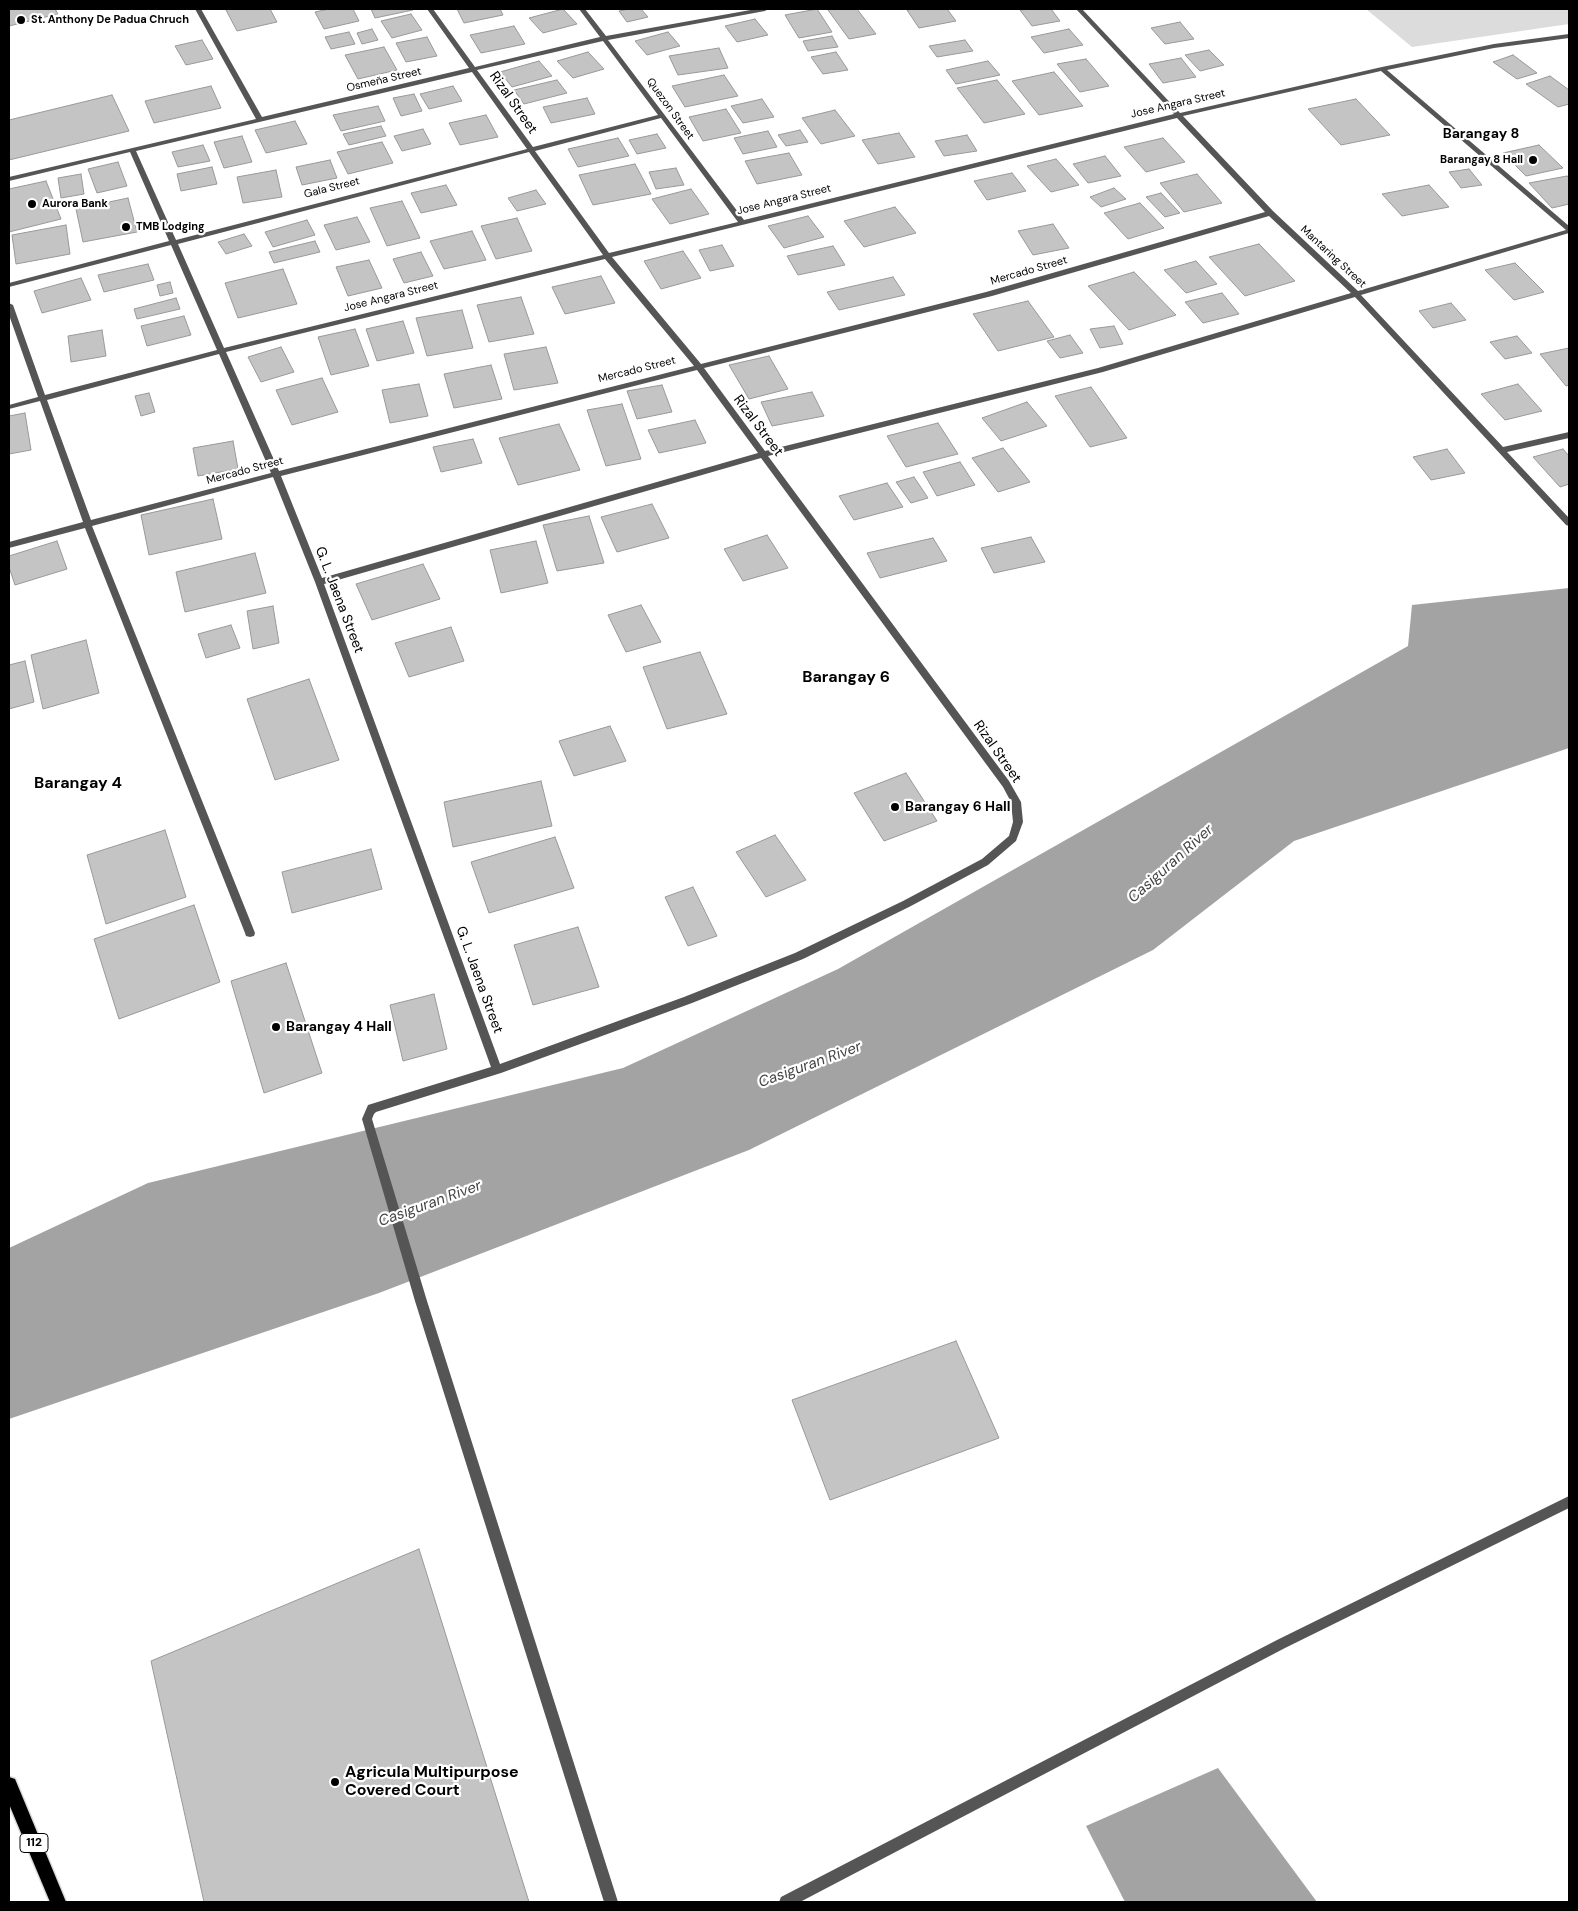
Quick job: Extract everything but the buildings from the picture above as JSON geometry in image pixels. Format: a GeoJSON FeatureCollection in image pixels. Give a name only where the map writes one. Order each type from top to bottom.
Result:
{"type":"FeatureCollection","features":[{"type":"Feature","properties":{"kind":"main road","name":"112"},"geometry":{"type":"LineString","coordinates":[[9,1785],[58,1902]]}},
{"type":"Feature","properties":{"kind":"street"},"geometry":{"type":"LineString","coordinates":[[198,9],[260,119]]}},
{"type":"Feature","properties":{"kind":"street","name":"Rizal Street"},"geometry":{"type":"LineString","coordinates":[[430,9],[607,256],[698,366],[1006,784],[1016,802],[1018,822],[1013,838],[986,862],[906,904],[799,956],[688,1000],[498,1070],[372,1108],[367,1119],[421,1302],[611,1902]]}},
{"type":"Feature","properties":{"kind":"street","name":"Quezon Street"},"geometry":{"type":"LineString","coordinates":[[582,9],[606,38],[742,222]]}},
{"type":"Feature","properties":{"kind":"street","name":"Osmeña Street"},"geometry":{"type":"LineString","coordinates":[[9,179],[606,38],[765,9]]}},
{"type":"Feature","properties":{"kind":"street","name":"Mantaring Street"},"geometry":{"type":"LineString","coordinates":[[1079,9],[1270,213],[1355,293],[1569,523]]}},
{"type":"Feature","properties":{"kind":"street","name":"Jose Angara Street"},"geometry":{"type":"LineString","coordinates":[[9,407],[222,351],[1179,115],[1494,46],[1569,36]]}},
{"type":"Feature","properties":{"kind":"street"},"geometry":{"type":"LineString","coordinates":[[1382,69],[1569,230]]}},
{"type":"Feature","properties":{"kind":"street","name":"Gala Street"},"geometry":{"type":"LineString","coordinates":[[9,285],[173,241],[662,116]]}},
{"type":"Feature","properties":{"kind":"street","name":"G. L. Jaena Street"},"geometry":{"type":"LineString","coordinates":[[132,149],[276,474],[318,582],[498,1070]]}},
{"type":"Feature","properties":{"kind":"street","name":"Mercado Street"},"geometry":{"type":"LineString","coordinates":[[9,546],[276,474],[989,294],[1270,213]]}},
{"type":"Feature","properties":{"kind":"street"},"geometry":{"type":"LineString","coordinates":[[318,582],[764,454],[1100,370],[1569,230]]}},
{"type":"Feature","properties":{"kind":"street"},"geometry":{"type":"LineString","coordinates":[[9,305],[88,525],[250,933]]}},
{"type":"Feature","properties":{"kind":"street"},"geometry":{"type":"LineString","coordinates":[[1502,450],[1569,435]]}},
{"type":"Feature","properties":{"kind":"street"},"geometry":{"type":"LineString","coordinates":[[786,1902],[1281,1644],[1569,1502]]}},
{"type":"Feature","properties":{"kind":"shaded area"},"geometry":{"type":"Polygon","coordinates":[[[1366,9],[1569,9],[1569,24],[1412,47],[1366,9]]]}},
{"type":"Feature","properties":{"kind":"water","name":"Casiguran River"},"geometry":{"type":"Polygon","coordinates":[[[1569,588],[1569,748],[1294,841],[1153,950],[749,1150],[379,1293],[9,1419],[9,1248],[148,1183],[623,1068],[838,969],[1408,646],[1412,605],[1569,588]]]}},
{"type":"Feature","properties":{"kind":"water"},"geometry":{"type":"Polygon","coordinates":[[[1218,1768],[1317,1902],[1125,1902],[1086,1826],[1218,1768]]]}},
{"type":"Feature","properties":{"kind":"place","name":"St. Anthony De Padua Chruch"},"geometry":{"type":"Point","coordinates":[21,20]}},
{"type":"Feature","properties":{"kind":"place","name":"Barangay 8 Hall"},"geometry":{"type":"Point","coordinates":[1533,160]}},
{"type":"Feature","properties":{"kind":"place","name":"Aurora Bank"},"geometry":{"type":"Point","coordinates":[32,204]}},
{"type":"Feature","properties":{"kind":"place","name":"TMB Lodging"},"geometry":{"type":"Point","coordinates":[126,227]}},
{"type":"Feature","properties":{"kind":"place","name":"Barangay 6 Hall"},"geometry":{"type":"Point","coordinates":[895,807]}},
{"type":"Feature","properties":{"kind":"place","name":"Barangay 4 Hall"},"geometry":{"type":"Point","coordinates":[276,1027]}},
{"type":"Feature","properties":{"kind":"place","name":"Agricula Multipurpose Covered Court"},"geometry":{"type":"Point","coordinates":[335,1782]}},
{"type":"Feature","properties":{"kind":"district","name":"Barangay 8"},"geometry":{"type":"Point","coordinates":[1481,134]}},
{"type":"Feature","properties":{"kind":"district","name":"Barangay 6"},"geometry":{"type":"Point","coordinates":[846,678]}},
{"type":"Feature","properties":{"kind":"district","name":"Barangay 4"},"geometry":{"type":"Point","coordinates":[78,784]}}]}
